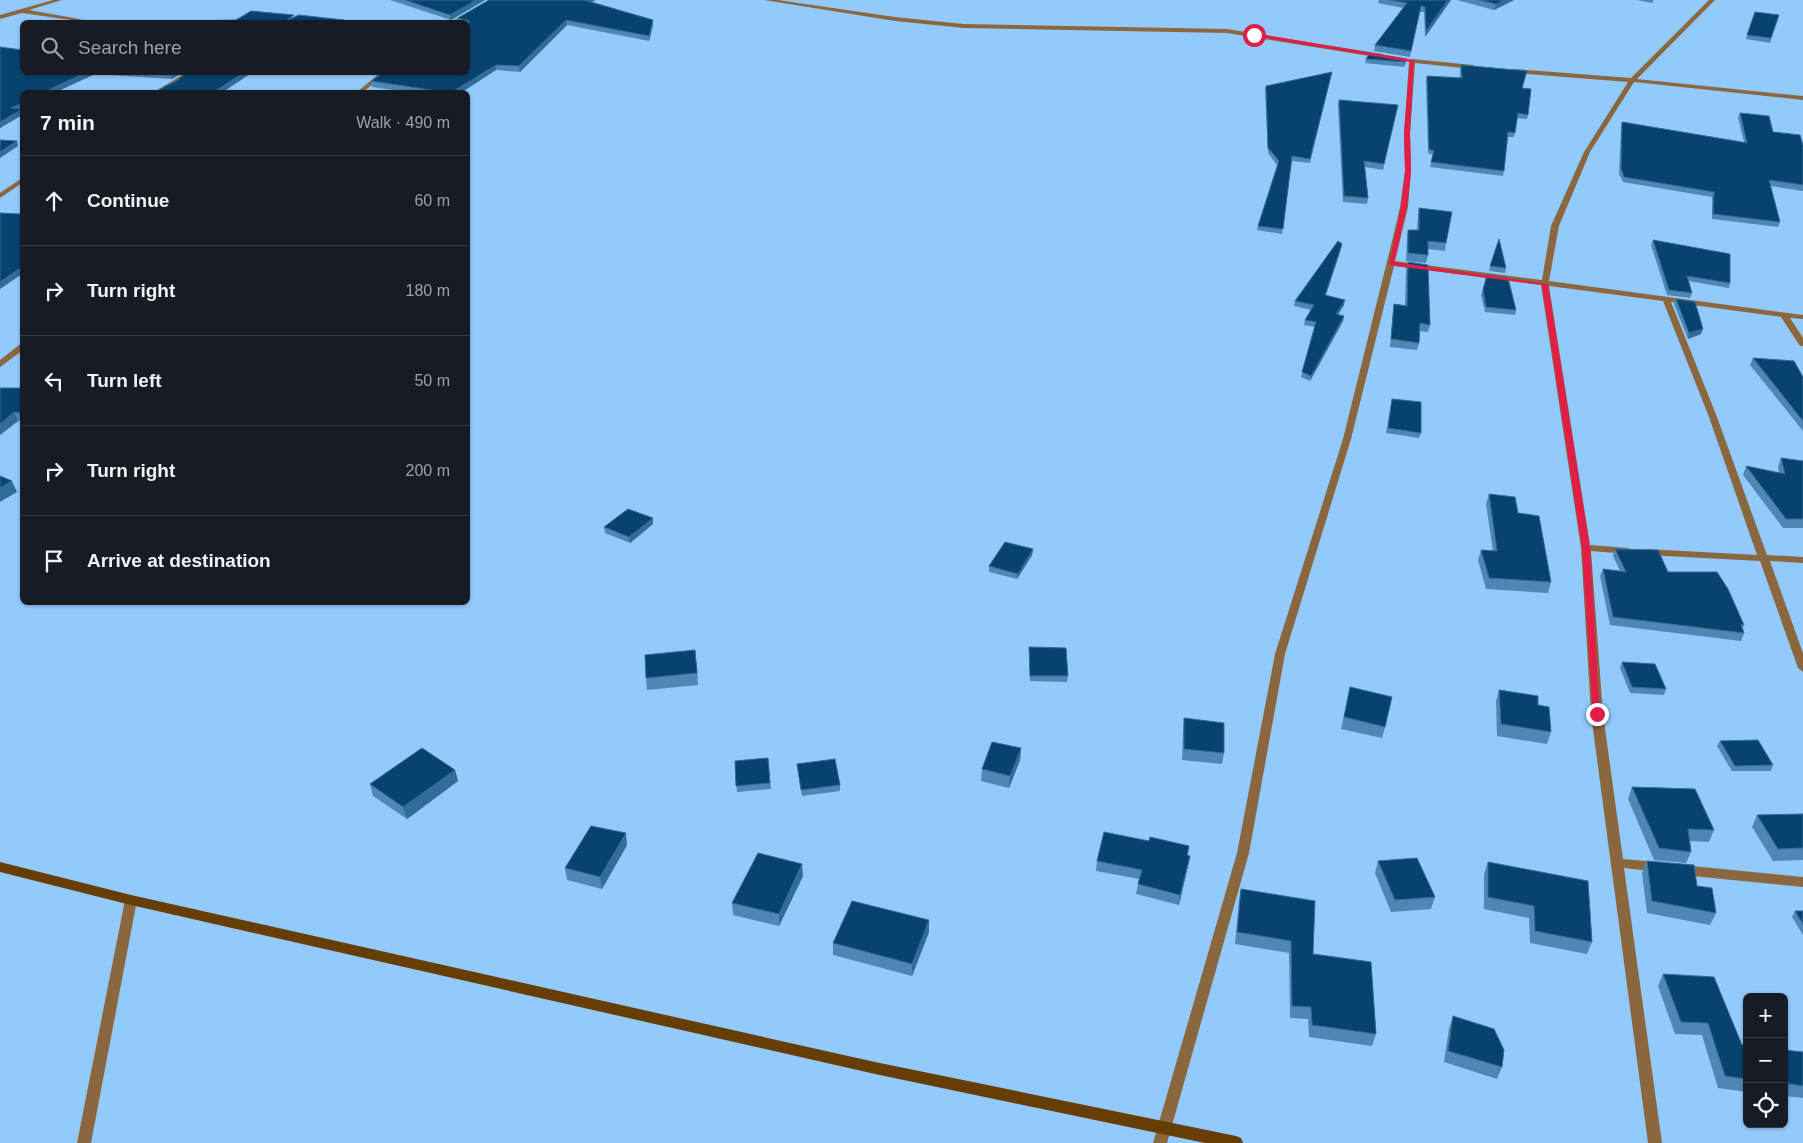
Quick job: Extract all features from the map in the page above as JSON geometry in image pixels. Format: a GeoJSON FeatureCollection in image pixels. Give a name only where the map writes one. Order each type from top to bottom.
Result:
{"type":"FeatureCollection","features":[{"type":"Feature","properties":{"kind":"street"},"geometry":{"type":"LineString","coordinates":[[0,17],[60,0]]}},
{"type":"Feature","properties":{"kind":"street"},"geometry":{"type":"LineString","coordinates":[[458,20],[493,0]]}},
{"type":"Feature","properties":{"kind":"street"},"geometry":{"type":"LineString","coordinates":[[767,0],[895,19],[964,26],[1228,31],[1394,58]]}},
{"type":"Feature","properties":{"kind":"street"},"geometry":{"type":"LineString","coordinates":[[1654,1143],[1597,714],[1586,548],[1544,284],[1556,226],[1587,152],[1632,80],[1712,0]]}},
{"type":"Feature","properties":{"kind":"street"},"geometry":{"type":"LineString","coordinates":[[22,11],[80,20]]}},
{"type":"Feature","properties":{"kind":"street"},"geometry":{"type":"LineString","coordinates":[[1162,1136],[1243,853],[1280,654],[1347,439],[1391,264],[1404,207],[1408,171],[1408,60],[1484,68]]}},
{"type":"Feature","properties":{"kind":"street"},"geometry":{"type":"LineString","coordinates":[[1503,70],[1632,80],[1803,98]]}},
{"type":"Feature","properties":{"kind":"street"},"geometry":{"type":"LineString","coordinates":[[161,90],[184,75]]}},
{"type":"Feature","properties":{"kind":"street"},"geometry":{"type":"LineString","coordinates":[[362,90],[381,75]]}},
{"type":"Feature","properties":{"kind":"street"},"geometry":{"type":"LineString","coordinates":[[0,196],[20,181]]}},
{"type":"Feature","properties":{"kind":"street"},"geometry":{"type":"LineString","coordinates":[[1391,264],[1803,317]]}},
{"type":"Feature","properties":{"kind":"street"},"geometry":{"type":"LineString","coordinates":[[1666,299],[1713,417],[1762,559],[1803,668]]}},
{"type":"Feature","properties":{"kind":"street"},"geometry":{"type":"LineString","coordinates":[[1784,315],[1803,344]]}},
{"type":"Feature","properties":{"kind":"street"},"geometry":{"type":"LineString","coordinates":[[0,364],[20,349]]}},
{"type":"Feature","properties":{"kind":"street"},"geometry":{"type":"LineString","coordinates":[[1586,548],[1803,560]]}},
{"type":"Feature","properties":{"kind":"street"},"geometry":{"type":"LineString","coordinates":[[1616,863],[1803,882]]}},
{"type":"Feature","properties":{"kind":"street"},"geometry":{"type":"LineString","coordinates":[[0,867],[131,900],[875,1068],[1162,1136],[1236,1143]]}},
{"type":"Feature","properties":{"kind":"street"},"geometry":{"type":"LineString","coordinates":[[84,1143],[131,900]]}},
{"type":"Feature","properties":{"kind":"building"},"geometry":{"type":"Polygon","coordinates":[[[405,0],[476,0],[450,15],[405,0]]]}},
{"type":"Feature","properties":{"kind":"building"},"geometry":{"type":"Polygon","coordinates":[[[489,0],[584,0],[653,20],[649,36],[566,20],[519,66],[496,65],[455,90],[431,90],[371,81],[380,75],[470,75],[470,20],[458,18],[489,0]]]}},
{"type":"Feature","properties":{"kind":"building"},"geometry":{"type":"Polygon","coordinates":[[[1389,0],[1448,0],[1426,31],[1425,7],[1421,6],[1411,51],[1375,45],[1407,3],[1389,0]]]}},
{"type":"Feature","properties":{"kind":"building"},"geometry":{"type":"Polygon","coordinates":[[[1479,0],[1504,0],[1496,4],[1479,0]]]}},
{"type":"Feature","properties":{"kind":"building"},"geometry":{"type":"Polygon","coordinates":[[[251,11],[294,15],[287,20],[236,20],[251,11]]]}},
{"type":"Feature","properties":{"kind":"building"},"geometry":{"type":"Polygon","coordinates":[[[1755,12],[1779,15],[1771,38],[1747,35],[1755,12]]]}},
{"type":"Feature","properties":{"kind":"building"},"geometry":{"type":"Polygon","coordinates":[[[299,15],[344,20],[287,20],[299,15]]]}},
{"type":"Feature","properties":{"kind":"building"},"geometry":{"type":"Polygon","coordinates":[[[0,47],[20,50],[20,75],[81,75],[48,90],[20,90],[20,104],[11,108],[20,110],[0,122],[0,47]]]}},
{"type":"Feature","properties":{"kind":"building"},"geometry":{"type":"Polygon","coordinates":[[[1370,53],[1407,59],[1405,62],[1366,59],[1370,53]]]}},
{"type":"Feature","properties":{"kind":"building"},"geometry":{"type":"Polygon","coordinates":[[[1461,65],[1527,71],[1522,88],[1531,89],[1528,115],[1518,113],[1515,133],[1508,132],[1504,171],[1431,162],[1434,151],[1429,149],[1427,76],[1462,78],[1461,65]]]}},
{"type":"Feature","properties":{"kind":"building"},"geometry":{"type":"Polygon","coordinates":[[[1332,72],[1310,159],[1292,156],[1283,229],[1258,226],[1279,161],[1268,148],[1266,86],[1332,72]]]}},
{"type":"Feature","properties":{"kind":"building"},"geometry":{"type":"Polygon","coordinates":[[[184,75],[240,75],[217,90],[159,90],[184,75]]]}},
{"type":"Feature","properties":{"kind":"building"},"geometry":{"type":"Polygon","coordinates":[[[1339,100],[1398,105],[1384,164],[1364,161],[1368,198],[1344,196],[1339,100]]]}},
{"type":"Feature","properties":{"kind":"building"},"geometry":{"type":"Polygon","coordinates":[[[1740,113],[1769,116],[1773,132],[1800,135],[1803,145],[1803,185],[1769,180],[1780,222],[1713,214],[1714,192],[1624,177],[1621,168],[1622,122],[1747,143],[1740,113]]]}},
{"type":"Feature","properties":{"kind":"building"},"geometry":{"type":"Polygon","coordinates":[[[0,140],[17,141],[0,152],[0,140]]]}},
{"type":"Feature","properties":{"kind":"building"},"geometry":{"type":"Polygon","coordinates":[[[1419,208],[1452,212],[1446,243],[1428,241],[1428,255],[1408,253],[1408,230],[1419,230],[1419,208]]]}},
{"type":"Feature","properties":{"kind":"building"},"geometry":{"type":"Polygon","coordinates":[[[0,213],[20,214],[20,268],[0,282],[0,213]]]}},
{"type":"Feature","properties":{"kind":"building"},"geometry":{"type":"Polygon","coordinates":[[[1499,239],[1506,268],[1490,266],[1499,239]]]}},
{"type":"Feature","properties":{"kind":"building"},"geometry":{"type":"Polygon","coordinates":[[[1653,240],[1730,254],[1730,283],[1687,276],[1692,293],[1669,290],[1653,240]]]}},
{"type":"Feature","properties":{"kind":"building"},"geometry":{"type":"Polygon","coordinates":[[[1338,241],[1342,244],[1325,295],[1345,300],[1336,314],[1344,316],[1311,376],[1302,372],[1316,322],[1305,320],[1314,305],[1295,301],[1338,241]]]}},
{"type":"Feature","properties":{"kind":"building"},"geometry":{"type":"Polygon","coordinates":[[[1408,262],[1428,265],[1430,325],[1420,323],[1419,343],[1391,339],[1394,304],[1407,306],[1408,262]]]}},
{"type":"Feature","properties":{"kind":"building"},"geometry":{"type":"Polygon","coordinates":[[[1487,275],[1508,278],[1516,310],[1486,307],[1483,290],[1487,275]]]}},
{"type":"Feature","properties":{"kind":"building"},"geometry":{"type":"Polygon","coordinates":[[[1676,299],[1695,302],[1703,329],[1689,333],[1676,299]]]}},
{"type":"Feature","properties":{"kind":"building"},"geometry":{"type":"Polygon","coordinates":[[[1753,358],[1794,361],[1803,377],[1803,421],[1753,358]]]}},
{"type":"Feature","properties":{"kind":"building"},"geometry":{"type":"Polygon","coordinates":[[[0,388],[20,388],[20,413],[14,412],[0,424],[0,388]]]}},
{"type":"Feature","properties":{"kind":"building"},"geometry":{"type":"Polygon","coordinates":[[[1392,399],[1421,402],[1421,433],[1388,428],[1392,399]]]}},
{"type":"Feature","properties":{"kind":"building"},"geometry":{"type":"Polygon","coordinates":[[[1781,458],[1803,461],[1803,519],[1786,519],[1746,466],[1785,474],[1781,458]]]}},
{"type":"Feature","properties":{"kind":"building"},"geometry":{"type":"Polygon","coordinates":[[[0,476],[12,481],[0,488],[0,476]]]}},
{"type":"Feature","properties":{"kind":"building"},"geometry":{"type":"Polygon","coordinates":[[[1489,494],[1515,497],[1518,513],[1539,516],[1551,582],[1489,578],[1481,550],[1497,551],[1489,494]]]}},
{"type":"Feature","properties":{"kind":"building"},"geometry":{"type":"Polygon","coordinates":[[[628,509],[653,518],[629,537],[604,527],[628,509]]]}},
{"type":"Feature","properties":{"kind":"building"},"geometry":{"type":"Polygon","coordinates":[[[1005,542],[1033,549],[1018,574],[989,566],[1005,542]]]}},
{"type":"Feature","properties":{"kind":"building"},"geometry":{"type":"Polygon","coordinates":[[[1615,549],[1658,550],[1668,572],[1717,572],[1728,589],[1744,625],[1741,624],[1744,633],[1613,617],[1603,569],[1626,572],[1615,549]]]}},
{"type":"Feature","properties":{"kind":"building"},"geometry":{"type":"Polygon","coordinates":[[[1029,647],[1066,648],[1068,676],[1030,676],[1029,647]]]}},
{"type":"Feature","properties":{"kind":"building"},"geometry":{"type":"Polygon","coordinates":[[[695,650],[697,673],[646,678],[645,655],[695,650]]]}},
{"type":"Feature","properties":{"kind":"building"},"geometry":{"type":"Polygon","coordinates":[[[1622,662],[1655,664],[1666,689],[1632,687],[1622,662]]]}},
{"type":"Feature","properties":{"kind":"building"},"geometry":{"type":"Polygon","coordinates":[[[1350,687],[1392,697],[1385,727],[1344,717],[1350,687]]]}},
{"type":"Feature","properties":{"kind":"building"},"geometry":{"type":"Polygon","coordinates":[[[1499,690],[1538,696],[1538,705],[1549,707],[1551,732],[1501,724],[1499,690]]]}},
{"type":"Feature","properties":{"kind":"building"},"geometry":{"type":"Polygon","coordinates":[[[1184,718],[1224,723],[1224,753],[1184,749],[1184,718]]]}},
{"type":"Feature","properties":{"kind":"building"},"geometry":{"type":"Polygon","coordinates":[[[1758,740],[1773,765],[1735,766],[1720,741],[1758,740]]]}},
{"type":"Feature","properties":{"kind":"building"},"geometry":{"type":"Polygon","coordinates":[[[992,742],[1021,748],[1010,776],[982,769],[992,742]]]}},
{"type":"Feature","properties":{"kind":"building"},"geometry":{"type":"Polygon","coordinates":[[[422,748],[455,770],[403,807],[370,784],[422,748]]]}},
{"type":"Feature","properties":{"kind":"building"},"geometry":{"type":"Polygon","coordinates":[[[768,758],[770,783],[736,786],[735,761],[768,758]]]}},
{"type":"Feature","properties":{"kind":"building"},"geometry":{"type":"Polygon","coordinates":[[[835,759],[840,785],[801,790],[797,764],[835,759]]]}},
{"type":"Feature","properties":{"kind":"building"},"geometry":{"type":"Polygon","coordinates":[[[1632,787],[1695,789],[1714,830],[1688,829],[1691,852],[1659,848],[1632,787]]]}},
{"type":"Feature","properties":{"kind":"building"},"geometry":{"type":"Polygon","coordinates":[[[1803,814],[1803,848],[1778,849],[1757,815],[1803,814]]]}},
{"type":"Feature","properties":{"kind":"building"},"geometry":{"type":"Polygon","coordinates":[[[591,826],[626,833],[600,877],[565,868],[591,826]]]}},
{"type":"Feature","properties":{"kind":"building"},"geometry":{"type":"Polygon","coordinates":[[[1104,832],[1149,841],[1150,837],[1189,846],[1187,855],[1190,856],[1180,895],[1138,884],[1142,870],[1097,861],[1104,832]]]}},
{"type":"Feature","properties":{"kind":"building"},"geometry":{"type":"Polygon","coordinates":[[[758,853],[802,864],[779,914],[732,903],[758,853]]]}},
{"type":"Feature","properties":{"kind":"building"},"geometry":{"type":"Polygon","coordinates":[[[1417,858],[1435,897],[1395,900],[1378,861],[1417,858]]]}},
{"type":"Feature","properties":{"kind":"building"},"geometry":{"type":"Polygon","coordinates":[[[1647,861],[1694,865],[1697,886],[1712,888],[1716,913],[1652,901],[1647,861]]]}},
{"type":"Feature","properties":{"kind":"building"},"geometry":{"type":"Polygon","coordinates":[[[1488,862],[1588,881],[1592,942],[1535,931],[1534,906],[1488,897],[1488,862]]]}},
{"type":"Feature","properties":{"kind":"building"},"geometry":{"type":"Polygon","coordinates":[[[1241,889],[1315,901],[1313,954],[1371,962],[1376,1034],[1312,1025],[1311,1007],[1292,1006],[1291,941],[1237,932],[1241,889]]]}},
{"type":"Feature","properties":{"kind":"building"},"geometry":{"type":"Polygon","coordinates":[[[852,901],[929,920],[912,964],[833,943],[852,901]]]}},
{"type":"Feature","properties":{"kind":"building"},"geometry":{"type":"Polygon","coordinates":[[[1795,911],[1803,911],[1803,924],[1795,911]]]}},
{"type":"Feature","properties":{"kind":"building"},"geometry":{"type":"Polygon","coordinates":[[[1663,974],[1714,977],[1743,1045],[1743,1078],[1725,1076],[1708,1023],[1681,1022],[1663,974]]]}},
{"type":"Feature","properties":{"kind":"building"},"geometry":{"type":"Polygon","coordinates":[[[1453,1016],[1494,1029],[1504,1050],[1502,1067],[1448,1051],[1453,1016]]]}},
{"type":"Feature","properties":{"kind":"building"},"geometry":{"type":"Polygon","coordinates":[[[1788,1050],[1803,1052],[1803,1086],[1788,1084],[1788,1050]]]}},
{"type":"Feature","properties":{"kind":"route"},"geometry":{"type":"LineString","coordinates":[[1254,35],[1412,61],[1407,133],[1408,171],[1404,207],[1391,264],[1544,284],[1586,548],[1597,714]]}}]}
